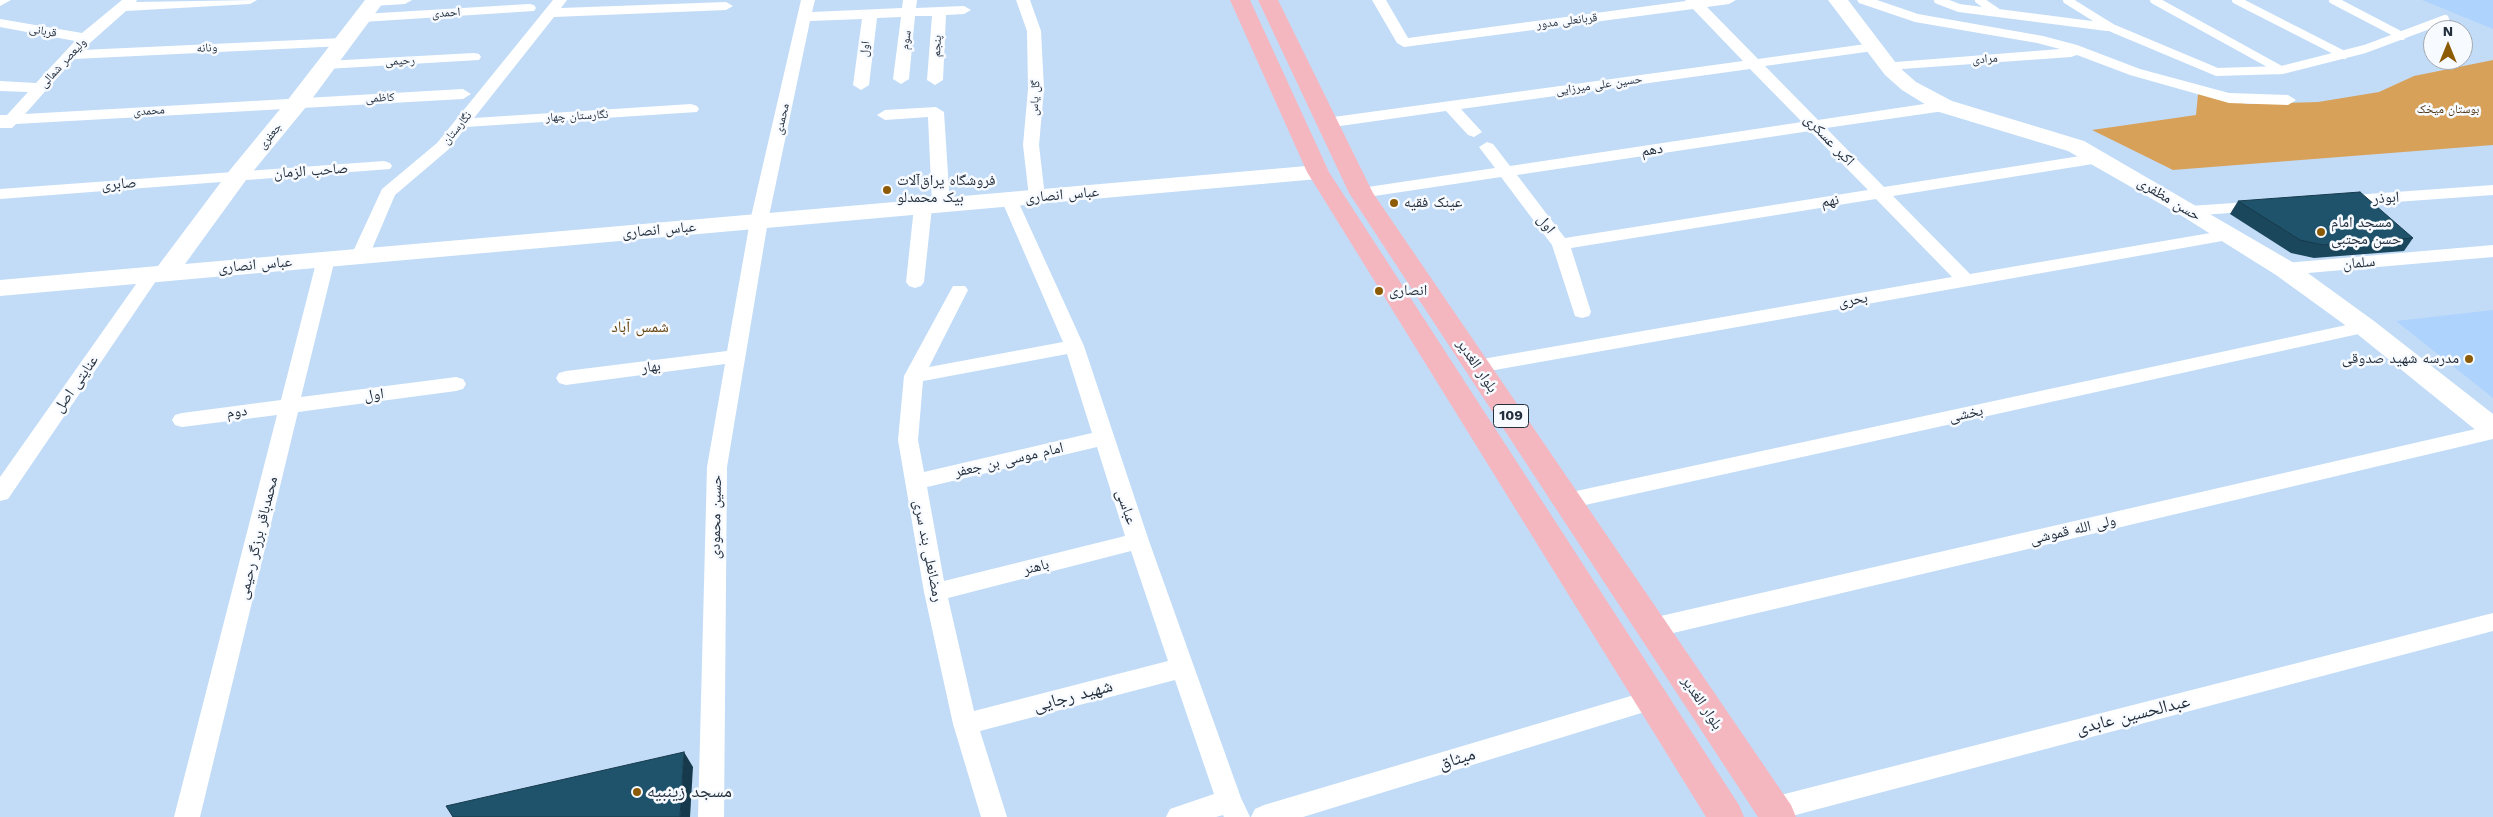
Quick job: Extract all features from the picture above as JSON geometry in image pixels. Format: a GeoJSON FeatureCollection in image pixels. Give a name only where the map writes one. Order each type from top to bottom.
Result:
{"type":"FeatureCollection","features":[{"type":"Feature","properties":{"kind":"main road","name":"بلوار الغدیر"},"geometry":{"type":"LineString","coordinates":[[1240,0],[1318,172],[1726,817]]}},
{"type":"Feature","properties":{"kind":"main road","name":"بلوار الغدیر"},"geometry":{"type":"LineString","coordinates":[[1268,0],[1361,193],[1776,813]]}},
{"type":"Feature","properties":{"kind":"street"},"geometry":{"type":"LineString","coordinates":[[0,2],[4,0]]}},
{"type":"Feature","properties":{"kind":"street"},"geometry":{"type":"LineString","coordinates":[[126,4],[250,0]]}},
{"type":"Feature","properties":{"kind":"street"},"geometry":{"type":"LineString","coordinates":[[370,7],[405,0]]}},
{"type":"Feature","properties":{"kind":"street","name":"محمدی"},"geometry":{"type":"LineString","coordinates":[[759,221],[808,0]]}},
{"type":"Feature","properties":{"kind":"street","name":"گل یاس"},"geometry":{"type":"LineString","coordinates":[[1023,0],[1034,31],[1036,89],[1032,145],[1037,197]]}},
{"type":"Feature","properties":{"kind":"street","name":"قربانعلی مدور"},"geometry":{"type":"LineString","coordinates":[[1379,0],[1404,42],[1695,2],[1729,0]]}},
{"type":"Feature","properties":{"kind":"street","name":"حسن مظفری"},"geometry":{"type":"LineString","coordinates":[[1838,0],[1888,66],[1909,86],[1944,106],[2076,146],[2190,211],[2285,269],[2365,327],[2493,430]]}},
{"type":"Feature","properties":{"kind":"street"},"geometry":{"type":"LineString","coordinates":[[1864,0],[1915,18],[2038,38],[2171,84],[2221,97],[2288,100]]}},
{"type":"Feature","properties":{"kind":"street","name":"اکبر عسکری"},"geometry":{"type":"LineString","coordinates":[[1695,2],[1966,281]]}},
{"type":"Feature","properties":{"kind":"street","name":"ولیعصر شمالی"},"geometry":{"type":"LineString","coordinates":[[0,132],[6,120],[40,88],[85,38],[126,4]]}},
{"type":"Feature","properties":{"kind":"street"},"geometry":{"type":"LineString","coordinates":[[518,34],[530,4]]}},
{"type":"Feature","properties":{"kind":"street","name":"احمدی"},"geometry":{"type":"LineString","coordinates":[[370,7],[530,4]]}},
{"type":"Feature","properties":{"kind":"street"},"geometry":{"type":"LineString","coordinates":[[555,6],[726,6]]}},
{"type":"Feature","properties":{"kind":"street","name":"نگارستان"},"geometry":{"type":"LineString","coordinates":[[360,256],[388,193],[443,146],[555,6]]}},
{"type":"Feature","properties":{"kind":"street"},"geometry":{"type":"LineString","coordinates":[[805,17],[870,14],[910,6],[939,11],[964,10]]}},
{"type":"Feature","properties":{"kind":"street","name":"سوم"},"geometry":{"type":"LineString","coordinates":[[901,79],[910,6]]}},
{"type":"Feature","properties":{"kind":"street","name":"جعفری"},"geometry":{"type":"LineString","coordinates":[[159,274],[298,102],[370,7]]}},
{"type":"Feature","properties":{"kind":"street","name":"پنجم"},"geometry":{"type":"LineString","coordinates":[[935,80],[939,11]]}},
{"type":"Feature","properties":{"kind":"street","name":"اول"},"geometry":{"type":"LineString","coordinates":[[861,85],[870,14]]}},
{"type":"Feature","properties":{"kind":"street","name":"قربانی"},"geometry":{"type":"LineString","coordinates":[[0,23],[85,38]]}},
{"type":"Feature","properties":{"kind":"street","name":"ونانه"},"geometry":{"type":"LineString","coordinates":[[70,55],[343,42]]}},
{"type":"Feature","properties":{"kind":"street","name":"حسین علی میرزایی"},"geometry":{"type":"LineString","coordinates":[[1326,123],[1873,47]]}},
{"type":"Feature","properties":{"kind":"street","name":"مرادی"},"geometry":{"type":"LineString","coordinates":[[1888,66],[2082,52]]}},
{"type":"Feature","properties":{"kind":"street","name":"رحیمی"},"geometry":{"type":"LineString","coordinates":[[326,65],[474,57]]}},
{"type":"Feature","properties":{"kind":"street"},"geometry":{"type":"LineString","coordinates":[[0,86],[40,88]]}},
{"type":"Feature","properties":{"kind":"street","name":"کاظمی"},"geometry":{"type":"LineString","coordinates":[[298,102],[463,94]]}},
{"type":"Feature","properties":{"kind":"street","name":"محمدی"},"geometry":{"type":"LineString","coordinates":[[6,120],[298,102]]}},
{"type":"Feature","properties":{"kind":"street"},"geometry":{"type":"LineString","coordinates":[[1450,106],[1474,132]]}},
{"type":"Feature","properties":{"kind":"street","name":"دهم"},"geometry":{"type":"LineString","coordinates":[[1361,193],[1944,106]]}},
{"type":"Feature","properties":{"kind":"street","name":"نگارستان چهار"},"geometry":{"type":"LineString","coordinates":[[462,123],[691,110]]}},
{"type":"Feature","properties":{"kind":"street"},"geometry":{"type":"LineString","coordinates":[[886,115],[936,112],[932,206],[915,282]]}},
{"type":"Feature","properties":{"kind":"street","name":"اول"},"geometry":{"type":"LineString","coordinates":[[1487,147],[1561,244],[1582,312]]}},
{"type":"Feature","properties":{"kind":"street","name":"نهم"},"geometry":{"type":"LineString","coordinates":[[1561,244],[2099,158]]}},
{"type":"Feature","properties":{"kind":"street","name":"صاحب الزمان"},"geometry":{"type":"LineString","coordinates":[[238,175],[384,166]]}},
{"type":"Feature","properties":{"kind":"street","name":"عباس انصاری"},"geometry":{"type":"LineString","coordinates":[[0,288],[1318,172]]}},
{"type":"Feature","properties":{"kind":"street","name":"صابری"},"geometry":{"type":"LineString","coordinates":[[0,194],[238,175]]}},
{"type":"Feature","properties":{"kind":"street","name":"ابوذر"},"geometry":{"type":"LineString","coordinates":[[2327,202],[2493,190]]}},
{"type":"Feature","properties":{"kind":"street","name":"عباسی"},"geometry":{"type":"LineString","coordinates":[[1009,199],[1074,346],[1102,438],[1233,809]]}},
{"type":"Feature","properties":{"kind":"street"},"geometry":{"type":"LineString","coordinates":[[2190,211],[2278,205]]}},
{"type":"Feature","properties":{"kind":"street","name":"حسین محمودی"},"geometry":{"type":"LineString","coordinates":[[710,817],[717,467],[759,221]]}},
{"type":"Feature","properties":{"kind":"street","name":"بحری"},"geometry":{"type":"LineString","coordinates":[[1478,366],[2228,235]]}},
{"type":"Feature","properties":{"kind":"street","name":"سلمان"},"geometry":{"type":"LineString","coordinates":[[2285,269],[2493,250]]}},
{"type":"Feature","properties":{"kind":"street","name":"محمدباقر برزگر رحیمی"},"geometry":{"type":"LineString","coordinates":[[187,817],[292,405],[326,259]]}},
{"type":"Feature","properties":{"kind":"street","name":"عنایتی اصل"},"geometry":{"type":"LineString","coordinates":[[0,493],[159,274]]}},
{"type":"Feature","properties":{"kind":"street","name":"رمضانعلی بند سری"},"geometry":{"type":"LineString","coordinates":[[959,290],[914,376],[908,440],[936,592],[965,724],[994,817]]}},
{"type":"Feature","properties":{"kind":"street","name":"بخشی"},"geometry":{"type":"LineString","coordinates":[[1567,501],[2365,327]]}},
{"type":"Feature","properties":{"kind":"street"},"geometry":{"type":"LineString","coordinates":[[914,376],[1074,346]]}},
{"type":"Feature","properties":{"kind":"street","name":"بهار"},"geometry":{"type":"LineString","coordinates":[[566,378],[736,356]]}},
{"type":"Feature","properties":{"kind":"street","name":"اول"},"geometry":{"type":"LineString","coordinates":[[292,405],[456,384]]}},
{"type":"Feature","properties":{"kind":"street","name":"دوم"},"geometry":{"type":"LineString","coordinates":[[182,420],[292,405]]}},
{"type":"Feature","properties":{"kind":"street","name":"ولی الله قموشی"},"geometry":{"type":"LineString","coordinates":[[1652,628],[2493,430]]}},
{"type":"Feature","properties":{"kind":"street","name":"امام موسی بن جعفر"},"geometry":{"type":"LineString","coordinates":[[915,482],[1102,438]]}},
{"type":"Feature","properties":{"kind":"street","name":"باهنر"},"geometry":{"type":"LineString","coordinates":[[936,592],[1138,541]]}},
{"type":"Feature","properties":{"kind":"street","name":"عبدالحسین عابدی"},"geometry":{"type":"LineString","coordinates":[[1776,813],[2493,622]]}},
{"type":"Feature","properties":{"kind":"street","name":"شهید رجایی"},"geometry":{"type":"LineString","coordinates":[[965,724],[1182,668]]}},
{"type":"Feature","properties":{"kind":"street","name":"میثاق"},"geometry":{"type":"LineString","coordinates":[[1264,817],[1651,700]]}},
{"type":"Feature","properties":{"kind":"street"},"geometry":{"type":"LineString","coordinates":[[1179,817],[1233,809]]}},
{"type":"Feature","properties":{"kind":"lane"},"geometry":{"type":"LineString","coordinates":[[1938,0],[1959,8],[2112,28]]}},
{"type":"Feature","properties":{"kind":"lane"},"geometry":{"type":"LineString","coordinates":[[1979,0],[1999,13]]}},
{"type":"Feature","properties":{"kind":"lane"},"geometry":{"type":"LineString","coordinates":[[2066,0],[2112,28],[2217,72],[2282,70],[2344,55],[2423,28]]}},
{"type":"Feature","properties":{"kind":"lane"},"geometry":{"type":"LineString","coordinates":[[2154,0],[2282,70]]}},
{"type":"Feature","properties":{"kind":"lane"},"geometry":{"type":"LineString","coordinates":[[2236,0],[2344,55]]}},
{"type":"Feature","properties":{"kind":"lane"},"geometry":{"type":"LineString","coordinates":[[2333,0],[2402,36]]}},
{"type":"Feature","properties":{"kind":"shaded area"},"geometry":{"type":"Polygon","coordinates":[[[2422,0],[2493,0],[2493,29],[2422,0]]]}},
{"type":"Feature","properties":{"kind":"shaded area","name":"مدرسه شهید صدوقی"},"geometry":{"type":"Polygon","coordinates":[[[2493,310],[2493,398],[2396,321],[2493,310]]]}},
{"type":"Feature","properties":{"kind":"green space","name":"بوستان میخک"},"geometry":{"type":"Polygon","coordinates":[[[2493,60],[2493,145],[2173,170],[2092,130],[2196,115],[2198,94],[2248,104],[2318,102],[2379,92],[2414,76],[2444,70],[2473,70],[2473,64],[2493,60]]]}},
{"type":"Feature","properties":{"kind":"building"},"geometry":{"type":"Polygon","coordinates":[[[2360,192],[2413,238],[2323,245],[2300,240],[2238,201],[2360,192]]]}},
{"type":"Feature","properties":{"kind":"building"},"geometry":{"type":"Polygon","coordinates":[[[684,752],[680,817],[453,817],[446,806],[684,752]]]}},
{"type":"Feature","properties":{"kind":"place","name":"فروشگاه یراق‌آلات بیک محمدلو"},"geometry":{"type":"Point","coordinates":[887,190]}},
{"type":"Feature","properties":{"kind":"place","name":"عینک فقیه"},"geometry":{"type":"Point","coordinates":[1394,203]}},
{"type":"Feature","properties":{"kind":"place","name":"مسجد امام حسن مجتبی"},"geometry":{"type":"Point","coordinates":[2321,232]}},
{"type":"Feature","properties":{"kind":"place","name":"انصاری"},"geometry":{"type":"Point","coordinates":[1379,291]}},
{"type":"Feature","properties":{"kind":"place","name":"مدرسه شهید صدوقی"},"geometry":{"type":"Point","coordinates":[2469,359]}},
{"type":"Feature","properties":{"kind":"place","name":"مسجد زینبیه"},"geometry":{"type":"Point","coordinates":[637,792]}},
{"type":"Feature","properties":{"kind":"district","name":"شمس آباد"},"geometry":{"type":"Point","coordinates":[640,327]}}]}
